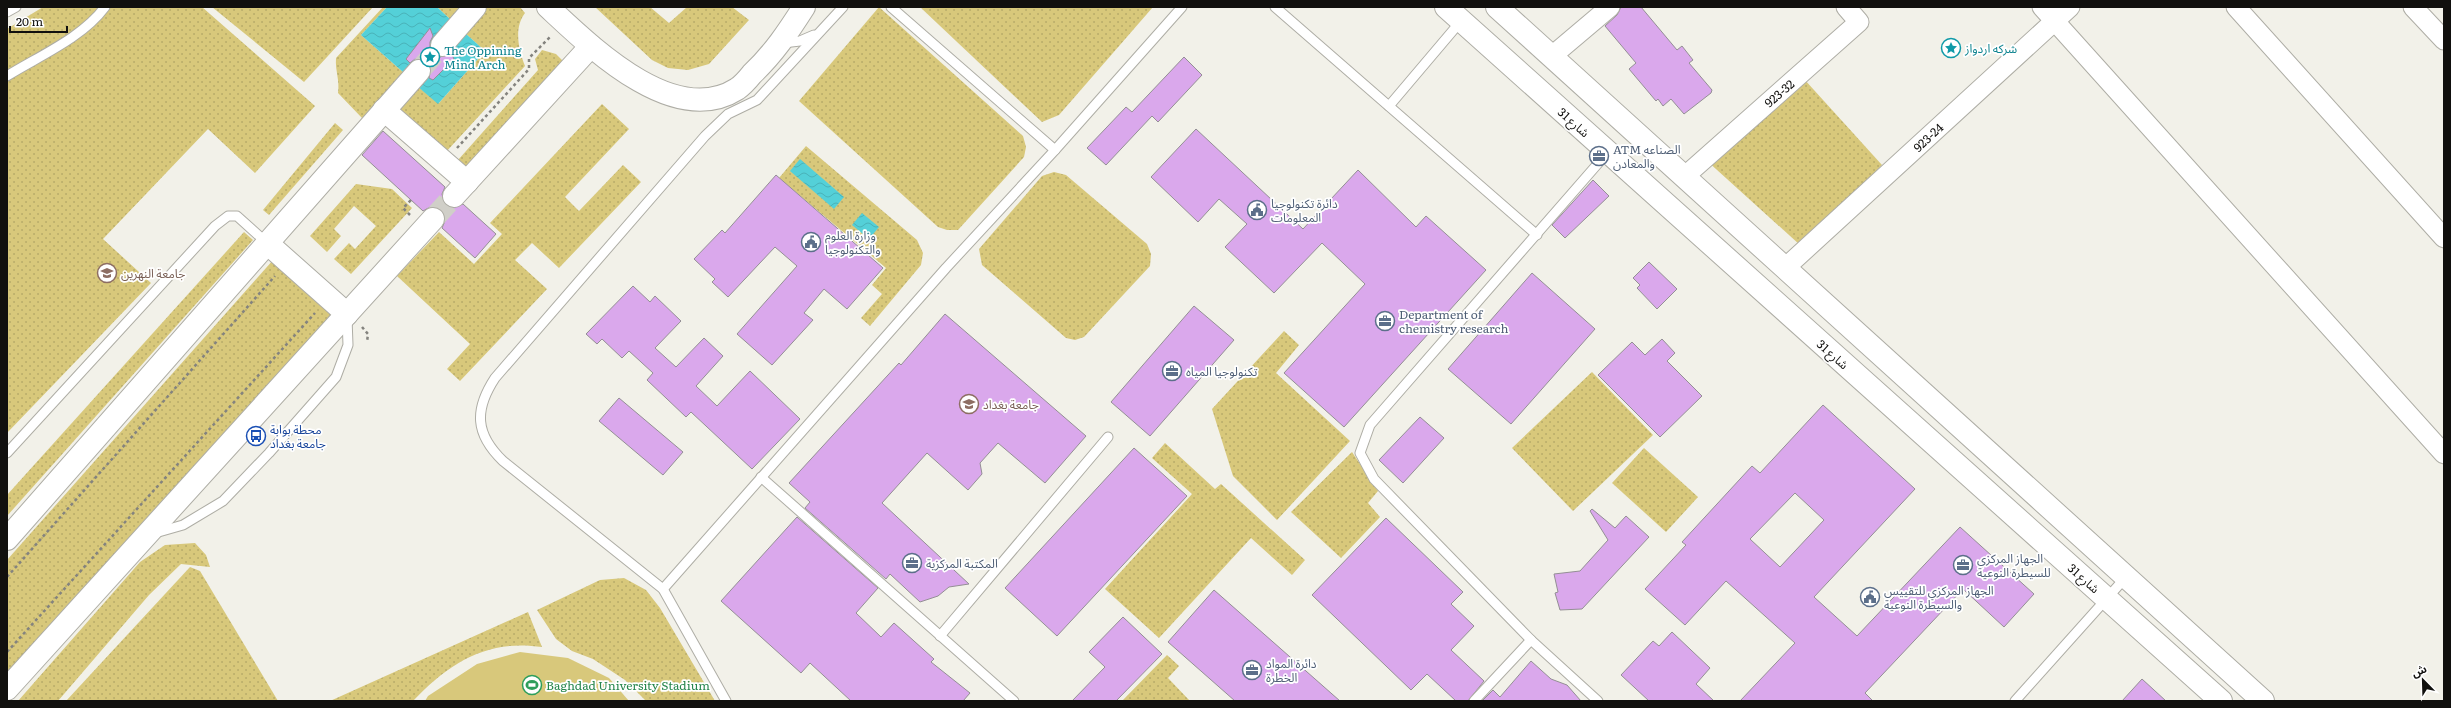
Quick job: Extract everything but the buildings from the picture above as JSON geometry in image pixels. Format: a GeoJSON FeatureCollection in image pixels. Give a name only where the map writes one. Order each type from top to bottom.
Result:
{"type":"FeatureCollection","features":[{"type":"Feature","properties":{"kind":"street"},"geometry":{"type":"LineString","coordinates":[[442,45],[475,7]]}},
{"type":"Feature","properties":{"kind":"street"},"geometry":{"type":"LineString","coordinates":[[548,7],[591,46],[629,74],[650,85],[692,101],[714,99],[738,89],[786,36],[817,7]]}},
{"type":"Feature","properties":{"kind":"street"},"geometry":{"type":"LineString","coordinates":[[786,36],[804,7]]}},
{"type":"Feature","properties":{"kind":"street","name":"شارع 31"},"geometry":{"type":"LineString","coordinates":[[1446,7],[2221,701]]}},
{"type":"Feature","properties":{"kind":"street"},"geometry":{"type":"LineString","coordinates":[[1497,7],[2127,576],[2263,701]]}},
{"type":"Feature","properties":{"kind":"street"},"geometry":{"type":"LineString","coordinates":[[1552,56],[1610,7]]}},
{"type":"Feature","properties":{"kind":"street","name":"923-32"},"geometry":{"type":"LineString","coordinates":[[1684,177],[1859,22],[1846,7]]}},
{"type":"Feature","properties":{"kind":"street"},"geometry":{"type":"LineString","coordinates":[[2042,7],[2444,454]]}},
{"type":"Feature","properties":{"kind":"street","name":"923-24"},"geometry":{"type":"LineString","coordinates":[[1786,268],[2070,7]]}},
{"type":"Feature","properties":{"kind":"street"},"geometry":{"type":"LineString","coordinates":[[2236,7],[2444,238]]}},
{"type":"Feature","properties":{"kind":"street"},"geometry":{"type":"LineString","coordinates":[[2412,7],[2444,40]]}},
{"type":"Feature","properties":{"kind":"street"},"geometry":{"type":"LineString","coordinates":[[384,110],[445,162],[461,189],[591,46]]}},
{"type":"Feature","properties":{"kind":"street"},"geometry":{"type":"LineString","coordinates":[[7,539],[419,71]]}},
{"type":"Feature","properties":{"kind":"street"},"geometry":{"type":"LineString","coordinates":[[7,689],[433,220]]}},
{"type":"Feature","properties":{"kind":"street"},"geometry":{"type":"LineString","coordinates":[[267,243],[347,314]]}},
{"type":"Feature","properties":{"kind":"lane"},"geometry":{"type":"LineString","coordinates":[[7,12],[16,7]]}},
{"type":"Feature","properties":{"kind":"lane"},"geometry":{"type":"LineString","coordinates":[[7,76],[75,34],[98,16],[105,7]]}},
{"type":"Feature","properties":{"kind":"lane"},"geometry":{"type":"LineString","coordinates":[[714,99],[728,108],[757,100],[843,7]]}},
{"type":"Feature","properties":{"kind":"lane"},"geometry":{"type":"LineString","coordinates":[[891,7],[1055,150]]}},
{"type":"Feature","properties":{"kind":"lane"},"geometry":{"type":"LineString","coordinates":[[663,589],[946,268],[1055,150],[1182,7]]}},
{"type":"Feature","properties":{"kind":"lane"},"geometry":{"type":"LineString","coordinates":[[1275,7],[1537,234]]}},
{"type":"Feature","properties":{"kind":"lane"},"geometry":{"type":"LineString","coordinates":[[1389,106],[1461,21]]}},
{"type":"Feature","properties":{"kind":"lane"},"geometry":{"type":"LineString","coordinates":[[786,36],[800,41],[824,28]]}},
{"type":"Feature","properties":{"kind":"lane"},"geometry":{"type":"LineString","coordinates":[[726,701],[663,589],[503,461],[489,448],[482,431],[480,412],[485,394],[495,378],[705,136],[728,114],[743,105]]}},
{"type":"Feature","properties":{"kind":"lane"},"geometry":{"type":"LineString","coordinates":[[1598,701],[1531,640],[1374,478],[1360,453],[1370,425],[1608,152]]}},
{"type":"Feature","properties":{"kind":"lane"},"geometry":{"type":"LineString","coordinates":[[7,453],[219,223],[228,216],[238,216],[267,243]]}},
{"type":"Feature","properties":{"kind":"lane"},"geometry":{"type":"LineString","coordinates":[[146,536],[183,525],[223,501],[269,453],[336,378],[348,345],[347,314]]}},
{"type":"Feature","properties":{"kind":"lane"},"geometry":{"type":"LineString","coordinates":[[940,636],[1108,437]]}},
{"type":"Feature","properties":{"kind":"lane"},"geometry":{"type":"LineString","coordinates":[[761,477],[1014,701]]}},
{"type":"Feature","properties":{"kind":"lane"},"geometry":{"type":"LineString","coordinates":[[2015,701],[2127,576]]}},
{"type":"Feature","properties":{"kind":"lane"},"geometry":{"type":"LineString","coordinates":[[1474,701],[1531,640]]}},
{"type":"Feature","properties":{"kind":"path"},"geometry":{"type":"LineString","coordinates":[[445,162],[529,69],[529,58],[564,22]]}},
{"type":"Feature","properties":{"kind":"path"},"geometry":{"type":"LineString","coordinates":[[7,577],[278,273]]}},
{"type":"Feature","properties":{"kind":"path"},"geometry":{"type":"LineString","coordinates":[[7,652],[317,310]]}},
{"type":"Feature","properties":{"kind":"shaded area","name":"جامعة النهرين"},"geometry":{"type":"Polygon","coordinates":[[[43,7],[202,7],[315,106],[255,173],[208,129],[103,239],[151,283],[7,433],[7,29],[43,7]]]}},
{"type":"Feature","properties":{"kind":"shaded area"},"geometry":{"type":"Polygon","coordinates":[[[212,7],[373,7],[304,82],[212,7]]]}},
{"type":"Feature","properties":{"kind":"shaded area"},"geometry":{"type":"Polygon","coordinates":[[[383,7],[387,7],[361,35],[404,73],[362,118],[338,93],[336,58],[383,7]]]}},
{"type":"Feature","properties":{"kind":"shaded area"},"geometry":{"type":"Polygon","coordinates":[[[437,7],[459,7],[451,20],[437,7]]]}},
{"type":"Feature","properties":{"kind":"shaded area"},"geometry":{"type":"Polygon","coordinates":[[[487,7],[520,7],[525,13],[519,25],[518,38],[520,53],[525,66],[446,152],[399,108],[417,86],[439,103],[485,51],[465,33],[487,7]]]}},
{"type":"Feature","properties":{"kind":"shaded area"},"geometry":{"type":"Polygon","coordinates":[[[595,7],[650,7],[669,23],[687,7],[732,7],[749,20],[709,64],[688,70],[668,68],[652,60],[595,7]]]}},
{"type":"Feature","properties":{"kind":"shaded area"},"geometry":{"type":"Polygon","coordinates":[[[879,7],[1023,136],[1026,147],[1024,157],[958,230],[947,230],[938,227],[799,101],[879,7]]]}},
{"type":"Feature","properties":{"kind":"shaded area"},"geometry":{"type":"Polygon","coordinates":[[[920,7],[1153,7],[1059,115],[1042,122],[920,7]]]}},
{"type":"Feature","properties":{"kind":"shaded area"},"geometry":{"type":"Polygon","coordinates":[[[542,50],[556,54],[566,64],[466,168],[458,160],[538,70],[535,59],[542,50]]]}},
{"type":"Feature","properties":{"kind":"shaded area"},"geometry":{"type":"Polygon","coordinates":[[[1804,79],[1882,165],[1800,245],[1706,160],[1804,79]]]}},
{"type":"Feature","properties":{"kind":"shaded area"},"geometry":{"type":"Polygon","coordinates":[[[602,104],[629,129],[565,197],[579,211],[623,165],[641,182],[559,268],[532,243],[515,260],[547,289],[460,381],[447,369],[470,344],[397,276],[439,232],[474,264],[502,234],[490,223],[602,104]]]}},
{"type":"Feature","properties":{"kind":"shaded area"},"geometry":{"type":"Polygon","coordinates":[[[335,123],[343,130],[269,215],[263,210],[335,123]]]}},
{"type":"Feature","properties":{"kind":"shaded area"},"geometry":{"type":"Polygon","coordinates":[[[806,146],[917,240],[923,253],[921,265],[870,326],[861,318],[882,294],[872,285],[886,268],[779,178],[806,146]]]}},
{"type":"Feature","properties":{"kind":"shaded area"},"geometry":{"type":"Polygon","coordinates":[[[1054,172],[1066,175],[1147,244],[1151,254],[1150,266],[1084,337],[1075,340],[1066,338],[982,265],[979,249],[1042,176],[1054,172]]]}},
{"type":"Feature","properties":{"kind":"shaded area"},"geometry":{"type":"Polygon","coordinates":[[[356,184],[392,189],[412,208],[351,274],[334,259],[349,243],[355,249],[376,226],[354,206],[334,229],[341,236],[327,252],[310,236],[356,184]]]}},
{"type":"Feature","properties":{"kind":"shaded area"},"geometry":{"type":"Polygon","coordinates":[[[244,232],[253,240],[7,516],[7,495],[244,232]]]}},
{"type":"Feature","properties":{"kind":"shaded area"},"geometry":{"type":"Polygon","coordinates":[[[274,259],[333,316],[7,677],[7,560],[274,259]]]}},
{"type":"Feature","properties":{"kind":"shaded area"},"geometry":{"type":"Polygon","coordinates":[[[1284,331],[1299,345],[1276,373],[1350,441],[1277,520],[1233,476],[1212,409],[1284,331]]]}},
{"type":"Feature","properties":{"kind":"shaded area"},"geometry":{"type":"Polygon","coordinates":[[[1592,372],[1653,435],[1573,511],[1512,448],[1592,372]]]}},
{"type":"Feature","properties":{"kind":"shaded area"},"geometry":{"type":"Polygon","coordinates":[[[1165,443],[1215,489],[1221,484],[1305,560],[1292,575],[1251,538],[1159,638],[1105,589],[1192,494],[1152,458],[1165,443]]]}},
{"type":"Feature","properties":{"kind":"shaded area"},"geometry":{"type":"Polygon","coordinates":[[[1644,448],[1698,497],[1666,532],[1612,483],[1644,448]]]}},
{"type":"Feature","properties":{"kind":"shaded area"},"geometry":{"type":"Polygon","coordinates":[[[1352,452],[1378,491],[1368,503],[1380,517],[1341,558],[1291,512],[1352,452]]]}},
{"type":"Feature","properties":{"kind":"shaded area"},"geometry":{"type":"Polygon","coordinates":[[[195,543],[206,555],[210,567],[181,564],[149,595],[58,701],[18,701],[140,562],[165,545],[195,543]]]}},
{"type":"Feature","properties":{"kind":"shaded area"},"geometry":{"type":"Polygon","coordinates":[[[190,567],[200,571],[278,701],[66,701],[190,567]]]}},
{"type":"Feature","properties":{"kind":"shaded area"},"geometry":{"type":"Polygon","coordinates":[[[624,578],[646,590],[660,608],[715,701],[646,701],[625,680],[593,659],[572,651],[556,639],[537,610],[600,580],[624,578]]]}},
{"type":"Feature","properties":{"kind":"shaded area"},"geometry":{"type":"Polygon","coordinates":[[[528,612],[542,647],[522,645],[504,647],[487,650],[471,656],[441,675],[413,701],[330,701],[528,612]]]}},
{"type":"Feature","properties":{"kind":"shaded area"},"geometry":{"type":"Polygon","coordinates":[[[520,652],[568,658],[609,678],[629,701],[425,701],[428,696],[477,664],[520,652]]]}},
{"type":"Feature","properties":{"kind":"shaded area"},"geometry":{"type":"Polygon","coordinates":[[[1167,655],[1179,666],[1168,678],[1190,701],[1122,701],[1167,655]]]}},
{"type":"Feature","properties":{"kind":"water"},"geometry":{"type":"Polygon","coordinates":[[[387,7],[437,7],[451,20],[404,73],[361,35],[387,7]]]}},
{"type":"Feature","properties":{"kind":"water"},"geometry":{"type":"Polygon","coordinates":[[[465,33],[485,51],[438,104],[417,86],[465,33]]]}},
{"type":"Feature","properties":{"kind":"water"},"geometry":{"type":"Polygon","coordinates":[[[800,159],[844,197],[834,209],[790,171],[800,159]]]}},
{"type":"Feature","properties":{"kind":"water"},"geometry":{"type":"Polygon","coordinates":[[[862,213],[879,227],[869,239],[852,225],[862,213]]]}},
{"type":"Feature","properties":{"kind":"tunnel"},"geometry":{"type":"LineString","coordinates":[[419,71],[442,45]]}},
{"type":"Feature","properties":{"kind":"tunnel"},"geometry":{"type":"LineString","coordinates":[[433,219],[454,196]]}},
{"type":"Feature","properties":{"kind":"place","name":"شركه اردواز"},"geometry":{"type":"Point","coordinates":[1951,48]}},
{"type":"Feature","properties":{"kind":"place","name":"The Oppining Mind Arch"},"geometry":{"type":"Point","coordinates":[430,57]}},
{"type":"Feature","properties":{"kind":"place","name":"ATM الصناعه والمعادن"},"geometry":{"type":"Point","coordinates":[1599,156]}},
{"type":"Feature","properties":{"kind":"place","name":"دائرة تكنولوجيا المعلومات"},"geometry":{"type":"Point","coordinates":[1257,210]}},
{"type":"Feature","properties":{"kind":"place","name":"وزارة العلوم والتكنولوجيا"},"geometry":{"type":"Point","coordinates":[811,242]}},
{"type":"Feature","properties":{"kind":"place","name":"جامعة النهرين"},"geometry":{"type":"Point","coordinates":[107,273]}},
{"type":"Feature","properties":{"kind":"place","name":"Department of chemistry research"},"geometry":{"type":"Point","coordinates":[1385,321]}},
{"type":"Feature","properties":{"kind":"place","name":"تكنولوجيا المياه"},"geometry":{"type":"Point","coordinates":[1172,371]}},
{"type":"Feature","properties":{"kind":"place","name":"جامعة بغداد"},"geometry":{"type":"Point","coordinates":[969,404]}},
{"type":"Feature","properties":{"kind":"place","name":"محطة بوابة جامعة بغداد"},"geometry":{"type":"Point","coordinates":[256,436]}},
{"type":"Feature","properties":{"kind":"place","name":"المكتبة المركزية"},"geometry":{"type":"Point","coordinates":[912,563]}},
{"type":"Feature","properties":{"kind":"place","name":"الجهاز المركزي للسيطرة النوعية"},"geometry":{"type":"Point","coordinates":[1963,565]}},
{"type":"Feature","properties":{"kind":"place","name":"الجهاز المركزي للتقييس والسيطرة النوعية"},"geometry":{"type":"Point","coordinates":[1870,597]}},
{"type":"Feature","properties":{"kind":"place","name":"دائرة المواد الخطرة"},"geometry":{"type":"Point","coordinates":[1252,670]}},
{"type":"Feature","properties":{"kind":"place","name":"Baghdad University Stadium"},"geometry":{"type":"Point","coordinates":[532,685]}}]}
